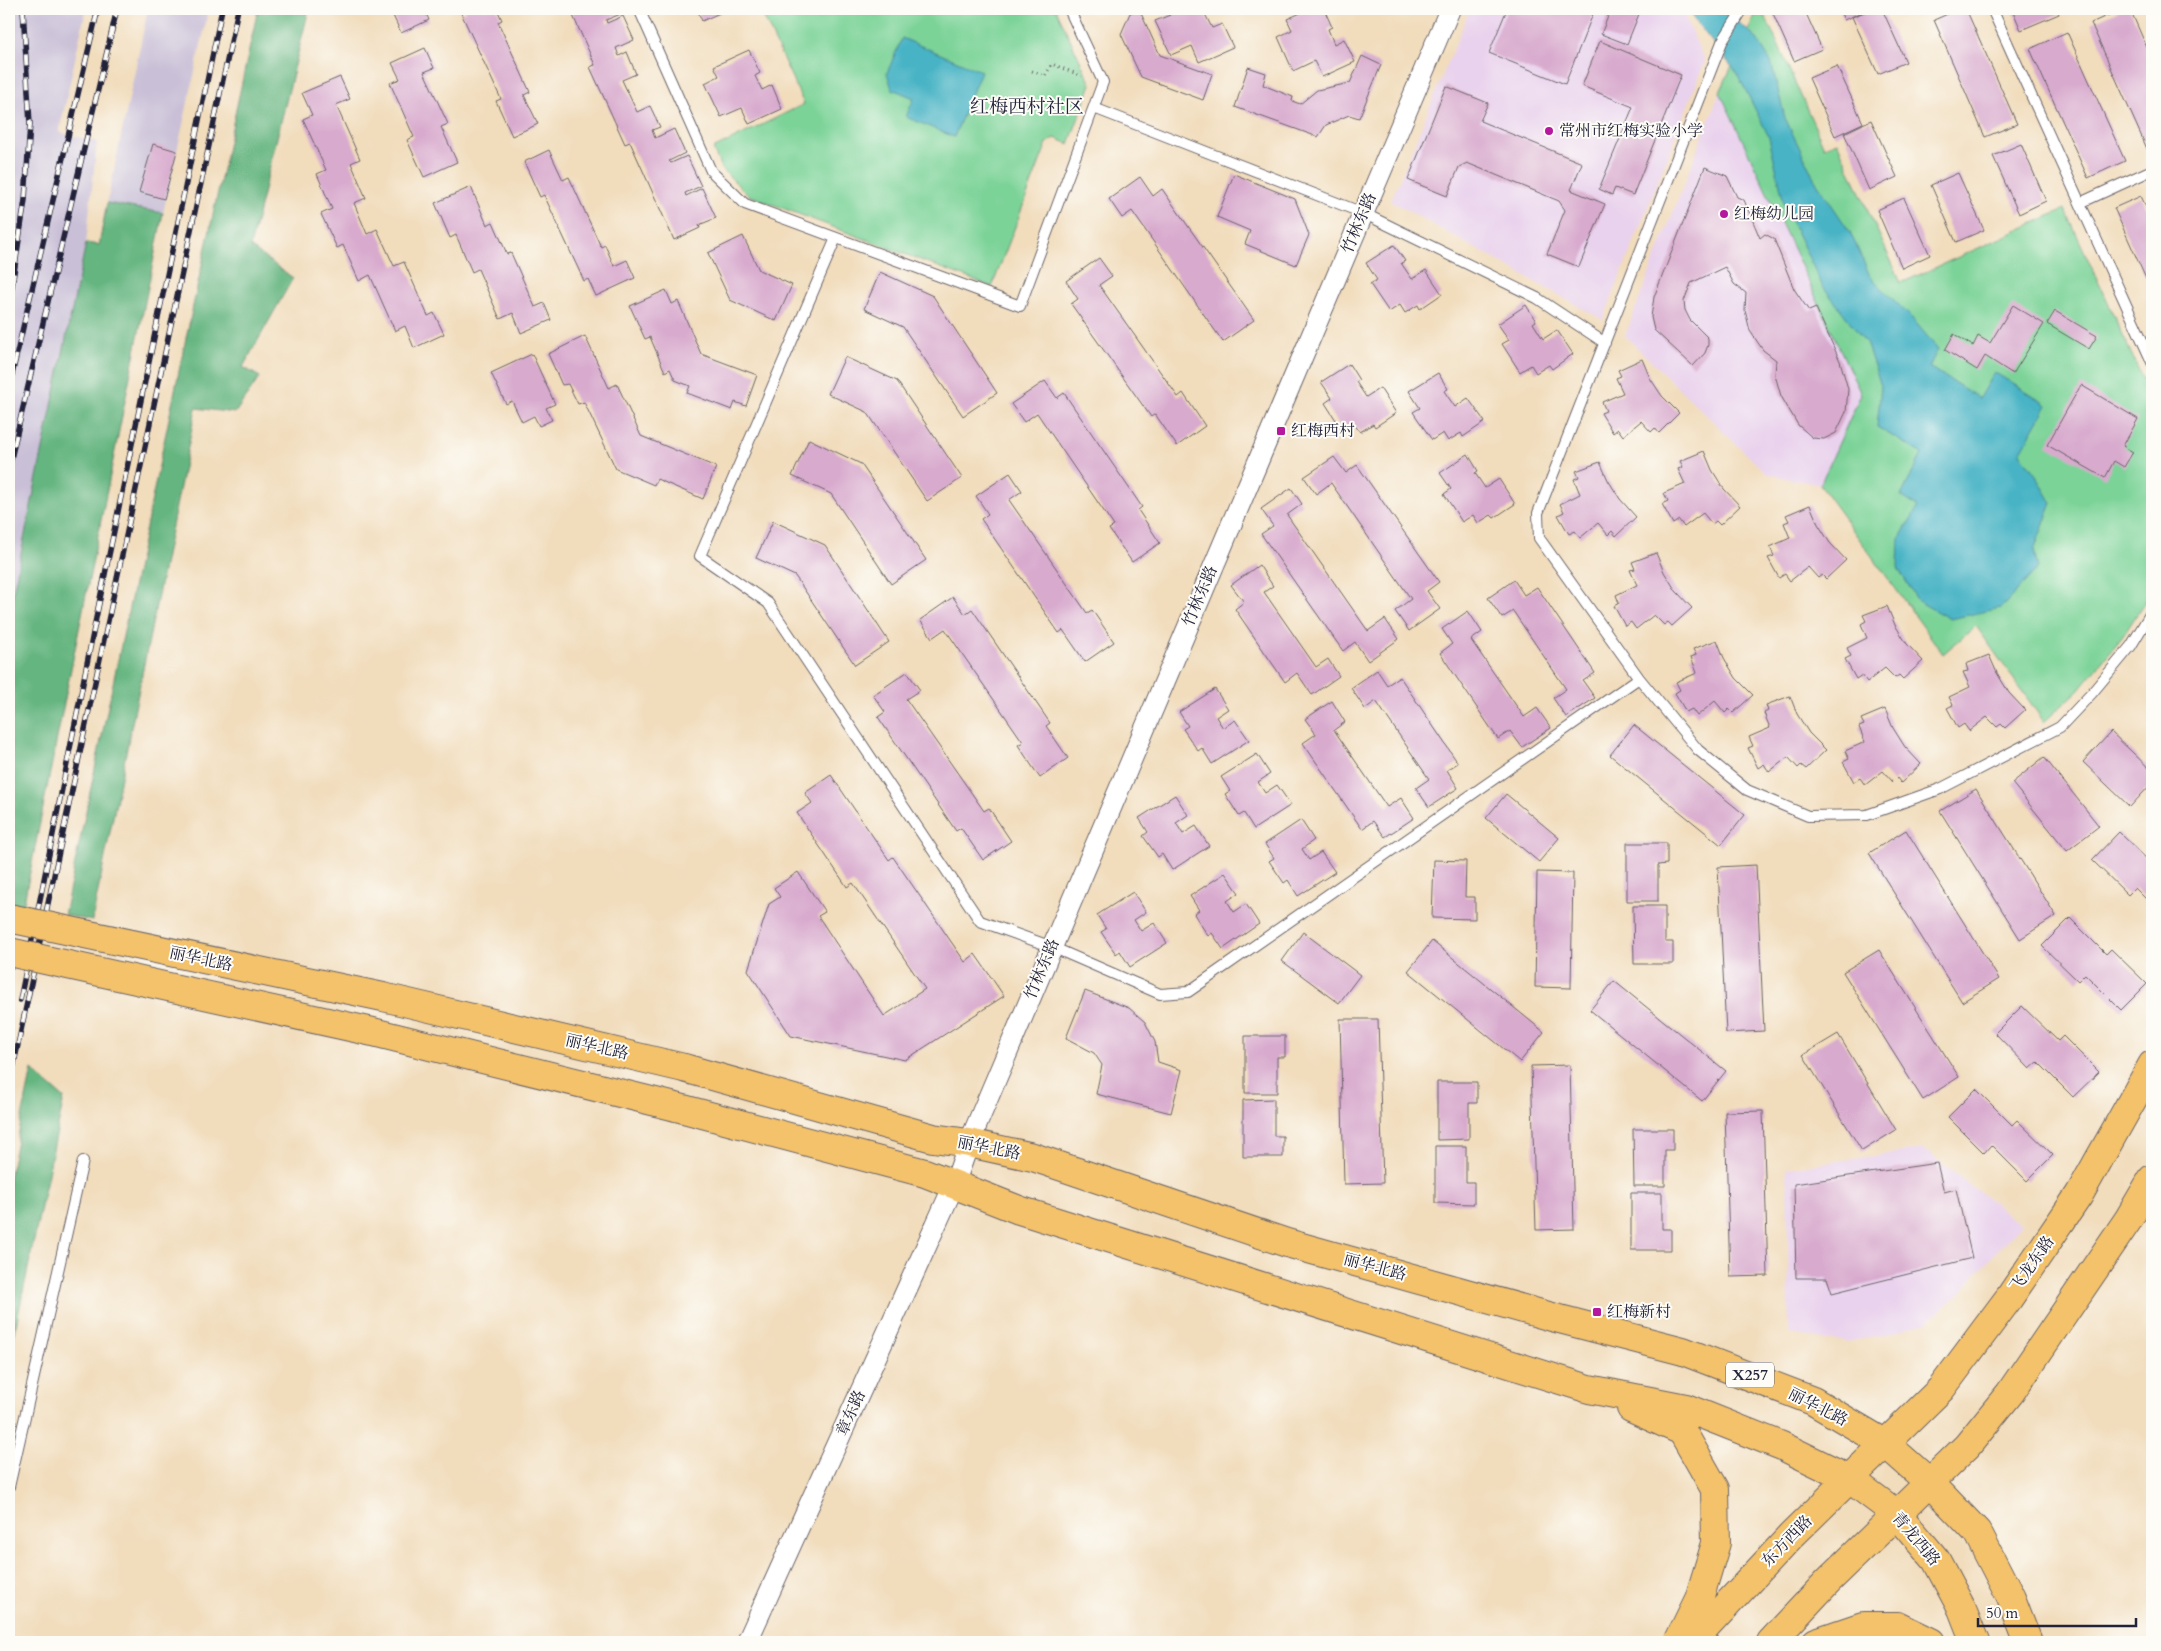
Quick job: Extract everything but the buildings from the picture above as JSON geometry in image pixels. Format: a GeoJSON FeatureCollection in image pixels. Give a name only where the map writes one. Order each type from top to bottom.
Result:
{"type":"FeatureCollection","features":[{"type":"Feature","properties":{"kind":"main road","name":"丽华北路"},"geometry":{"type":"LineString","coordinates":[[9,918],[383,998],[684,1068],[933,1138],[969,1143],[1033,1157],[1287,1243],[1683,1351],[1813,1401],[1886,1444],[1930,1483]]}},
{"type":"Feature","properties":{"kind":"main road","name":"丽华北路"},"geometry":{"type":"LineString","coordinates":[[9,952],[373,1032],[676,1107],[925,1173],[1019,1210],[1589,1389],[1686,1408],[1782,1446],[1850,1479]]}},
{"type":"Feature","properties":{"kind":"main road","name":"飞龙东路"},"geometry":{"type":"LineString","coordinates":[[1886,1444],[1941,1389],[2009,1298],[2079,1195],[2152,1065]]}},
{"type":"Feature","properties":{"kind":"main road"},"geometry":{"type":"LineString","coordinates":[[1771,1642],[1828,1580],[1967,1446],[2010,1393],[2128,1220],[2152,1179]]}},
{"type":"Feature","properties":{"kind":"main road"},"geometry":{"type":"LineString","coordinates":[[1589,1389],[1682,1431],[1715,1489],[1716,1543],[1700,1600],[1678,1642]]}},
{"type":"Feature","properties":{"kind":"main road","name":"东方西路"},"geometry":{"type":"LineString","coordinates":[[1692,1642],[1790,1536],[1886,1444]]}},
{"type":"Feature","properties":{"kind":"main road","name":"青龙西路"},"geometry":{"type":"LineString","coordinates":[[1850,1479],[1898,1514],[1936,1560],[1962,1609],[1975,1642]]}},
{"type":"Feature","properties":{"kind":"main road"},"geometry":{"type":"LineString","coordinates":[[1930,1483],[1977,1532],[2011,1598],[2028,1642]]}},
{"type":"Feature","properties":{"kind":"main road"},"geometry":{"type":"LineString","coordinates":[[1816,1642],[1863,1626],[1898,1626],[1931,1642]]}},
{"type":"Feature","properties":{"kind":"street","name":"竹林东路"},"geometry":{"type":"LineString","coordinates":[[954,1185],[969,1143],[1450,9]]}},
{"type":"Feature","properties":{"kind":"street","name":"章东路"},"geometry":{"type":"LineString","coordinates":[[747,1642],[954,1185]]}},
{"type":"Feature","properties":{"kind":"lane"},"geometry":{"type":"LineString","coordinates":[[639,9],[711,171],[746,204],[1020,306],[1103,82],[1069,9]]}},
{"type":"Feature","properties":{"kind":"lane"},"geometry":{"type":"LineString","coordinates":[[1743,9],[1722,42],[1538,513],[1539,538],[1639,678],[1698,750],[1747,790],[1808,816],[1867,815],[1940,789],[2060,727],[2092,693],[2130,646],[2152,611]]}},
{"type":"Feature","properties":{"kind":"lane"},"geometry":{"type":"LineString","coordinates":[[1992,9],[2152,362]]}},
{"type":"Feature","properties":{"kind":"lane"},"geometry":{"type":"LineString","coordinates":[[1094,108],[1363,213],[1537,298],[1605,343]]}},
{"type":"Feature","properties":{"kind":"lane"},"geometry":{"type":"LineString","coordinates":[[2080,203],[2152,170]]}},
{"type":"Feature","properties":{"kind":"lane"},"geometry":{"type":"LineString","coordinates":[[836,238],[700,556],[768,603],[980,921],[1052,947],[1160,994],[1188,992],[1639,678]]}},
{"type":"Feature","properties":{"kind":"lane"},"geometry":{"type":"LineString","coordinates":[[9,1486],[82,1161]]}},
{"type":"Feature","properties":{"kind":"path"},"geometry":{"type":"LineString","coordinates":[[1032,70],[1045,76],[1052,64],[1082,76]]}},
{"type":"Feature","properties":{"kind":"shaded area"},"geometry":{"type":"Polygon","coordinates":[[[9,9],[86,9],[59,132],[97,142],[86,243],[9,611],[9,9]]]}},
{"type":"Feature","properties":{"kind":"shaded area"},"geometry":{"type":"Polygon","coordinates":[[[148,9],[209,9],[163,213],[107,203],[148,9]]]}},
{"type":"Feature","properties":{"kind":"shaded area","name":"常州市红梅实验小学"},"geometry":{"type":"Polygon","coordinates":[[[1470,9],[1681,9],[1705,61],[1603,320],[1391,201],[1470,9]]]}},
{"type":"Feature","properties":{"kind":"shaded area","name":"红梅幼儿园"},"geometry":{"type":"Polygon","coordinates":[[[1720,92],[1861,394],[1820,485],[1767,474],[1625,336],[1720,92]]]}},
{"type":"Feature","properties":{"kind":"shaded area"},"geometry":{"type":"Polygon","coordinates":[[[1923,1149],[2021,1224],[1956,1297],[1927,1322],[1886,1335],[1846,1342],[1789,1334],[1787,1168],[1923,1149]]]}},
{"type":"Feature","properties":{"kind":"green space"},"geometry":{"type":"Polygon","coordinates":[[[258,9],[309,9],[250,247],[293,278],[243,367],[260,377],[235,413],[196,408],[92,921],[64,915],[186,338],[258,9]]]}},
{"type":"Feature","properties":{"kind":"green space"},"geometry":{"type":"Polygon","coordinates":[[[760,9],[1056,9],[1091,84],[1069,144],[1055,138],[1047,143],[992,287],[748,195],[721,168],[713,149],[804,104],[760,9]]]}},
{"type":"Feature","properties":{"kind":"green space"},"geometry":{"type":"Polygon","coordinates":[[[1758,9],[1762,9],[1824,147],[1837,142],[1901,283],[2065,209],[2152,399],[2152,591],[2123,636],[2079,690],[2044,722],[1976,626],[1943,654],[1820,485],[1861,394],[1720,92],[1758,9]]]}},
{"type":"Feature","properties":{"kind":"green space"},"geometry":{"type":"Polygon","coordinates":[[[107,203],[163,213],[23,907],[9,904],[9,611],[86,243],[99,245],[107,203]]]}},
{"type":"Feature","properties":{"kind":"green space"},"geometry":{"type":"Polygon","coordinates":[[[32,1070],[64,1098],[9,1359],[9,1178],[32,1070]]]}},
{"type":"Feature","properties":{"kind":"water"},"geometry":{"type":"Polygon","coordinates":[[[1690,9],[1724,9],[1757,39],[1771,62],[1785,118],[1815,180],[1850,232],[1870,276],[1911,317],[1938,349],[1929,367],[1979,398],[1994,372],[2047,405],[2020,453],[2036,475],[2052,503],[2034,550],[2038,568],[2001,608],[1950,619],[1918,601],[1898,568],[1899,539],[1918,507],[1901,496],[1922,454],[1877,427],[1881,386],[1866,343],[1822,285],[1785,208],[1769,137],[1737,73],[1693,18],[1690,9]]]}},
{"type":"Feature","properties":{"kind":"water"},"geometry":{"type":"Polygon","coordinates":[[[902,38],[981,71],[954,137],[906,117],[914,98],[892,89],[887,73],[902,38]]]}},
{"type":"Feature","properties":{"kind":"railway"},"geometry":{"type":"LineString","coordinates":[[9,306],[25,200],[30,124],[23,9]]}},
{"type":"Feature","properties":{"kind":"railway"},"geometry":{"type":"LineString","coordinates":[[9,387],[98,9]]}},
{"type":"Feature","properties":{"kind":"railway"},"geometry":{"type":"LineString","coordinates":[[9,467],[117,9]]}},
{"type":"Feature","properties":{"kind":"railway"},"geometry":{"type":"LineString","coordinates":[[20,1000],[96,618],[222,9]]}},
{"type":"Feature","properties":{"kind":"railway"},"geometry":{"type":"LineString","coordinates":[[9,1087],[238,9]]}},
{"type":"Feature","properties":{"kind":"place","name":"常州市红梅实验小学"},"geometry":{"type":"Point","coordinates":[1549,131]}},
{"type":"Feature","properties":{"kind":"place","name":"红梅幼儿园"},"geometry":{"type":"Point","coordinates":[1724,214]}},
{"type":"Feature","properties":{"kind":"place","name":"红梅西村"},"geometry":{"type":"Point","coordinates":[1281,431]}},
{"type":"Feature","properties":{"kind":"place","name":"红梅新村"},"geometry":{"type":"Point","coordinates":[1597,1312]}},
{"type":"Feature","properties":{"kind":"district","name":"红梅西村社区"},"geometry":{"type":"Point","coordinates":[1027,107]}}]}
